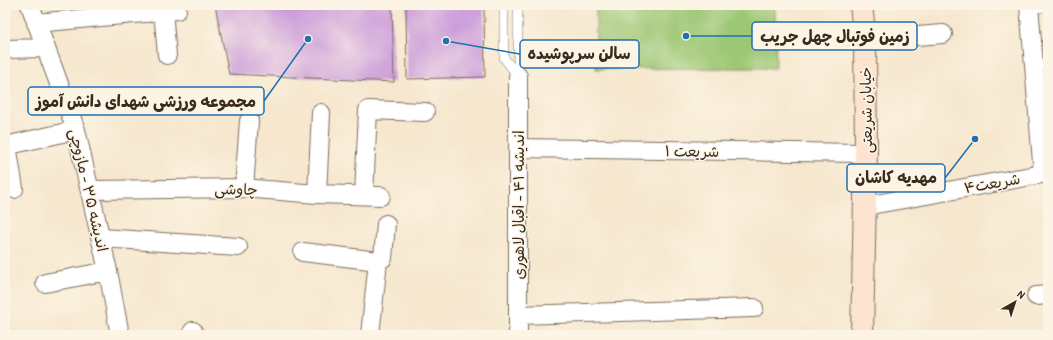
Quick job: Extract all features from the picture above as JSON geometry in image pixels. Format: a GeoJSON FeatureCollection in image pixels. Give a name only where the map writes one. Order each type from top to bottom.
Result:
{"type":"FeatureCollection","features":[{"type":"Feature","properties":{"kind":"street","name":"اندیشه ۳۵ - مازوچی"},"geometry":{"type":"LineString","coordinates":[[30,5],[76,130],[84,168],[91,190],[120,335]]}},
{"type":"Feature","properties":{"kind":"street","name":"خیابان شریعتی"},"geometry":{"type":"LineString","coordinates":[[861,5],[865,40],[866,153],[862,335]]}},
{"type":"Feature","properties":{"kind":"street"},"geometry":{"type":"LineString","coordinates":[[1029,7],[1045,174]]}},
{"type":"Feature","properties":{"kind":"street"},"geometry":{"type":"LineString","coordinates":[[36,23],[158,10],[167,54]]}},
{"type":"Feature","properties":{"kind":"street"},"geometry":{"type":"LineString","coordinates":[[865,40],[944,34]]}},
{"type":"Feature","properties":{"kind":"street"},"geometry":{"type":"LineString","coordinates":[[5,49],[46,48]]}},
{"type":"Feature","properties":{"kind":"street","name":"اندیشه ۴۱ - اقبال لاهوری"},"geometry":{"type":"LineString","coordinates":[[518,76],[518,335]]}},
{"type":"Feature","properties":{"kind":"street","name":"چاوشی"},"geometry":{"type":"LineString","coordinates":[[91,190],[244,188],[317,194],[373,196],[368,110],[424,112]]}},
{"type":"Feature","properties":{"kind":"street"},"geometry":{"type":"LineString","coordinates":[[317,194],[321,113]]}},
{"type":"Feature","properties":{"kind":"street"},"geometry":{"type":"LineString","coordinates":[[244,188],[249,121]]}},
{"type":"Feature","properties":{"kind":"street"},"geometry":{"type":"LineString","coordinates":[[14,189],[6,145],[76,130]]}},
{"type":"Feature","properties":{"kind":"street","name":"شریعت ۱"},"geometry":{"type":"LineString","coordinates":[[518,148],[866,153]]}},
{"type":"Feature","properties":{"kind":"street","name":"شریعت۴"},"geometry":{"type":"LineString","coordinates":[[865,206],[1045,174]]}},
{"type":"Feature","properties":{"kind":"street"},"geometry":{"type":"LineString","coordinates":[[303,252],[378,260],[383,258],[386,224]]}},
{"type":"Feature","properties":{"kind":"street"},"geometry":{"type":"LineString","coordinates":[[101,238],[238,247]]}},
{"type":"Feature","properties":{"kind":"street"},"geometry":{"type":"LineString","coordinates":[[370,335],[378,260]]}},
{"type":"Feature","properties":{"kind":"street"},"geometry":{"type":"LineString","coordinates":[[45,283],[108,271]]}},
{"type":"Feature","properties":{"kind":"street"},"geometry":{"type":"LineString","coordinates":[[518,315],[754,308]]}},
{"type":"Feature","properties":{"kind":"lane"},"geometry":{"type":"LineString","coordinates":[[504,5],[504,58],[518,76]]}},
{"type":"Feature","properties":{"kind":"lane"},"geometry":{"type":"LineString","coordinates":[[518,5],[518,76]]}},
{"type":"Feature","properties":{"kind":"lane"},"geometry":{"type":"LineString","coordinates":[[1029,7],[1048,7]]}},
{"type":"Feature","properties":{"kind":"green space"},"geometry":{"type":"Polygon","coordinates":[[[596,5],[775,5],[776,68],[596,69],[596,5]]]}},
{"type":"Feature","properties":{"kind":"building"},"geometry":{"type":"Polygon","coordinates":[[[215,5],[392,5],[394,82],[229,74],[215,5]]]}},
{"type":"Feature","properties":{"kind":"building"},"geometry":{"type":"Polygon","coordinates":[[[406,5],[484,5],[485,77],[407,79],[406,5]]]}},
{"type":"Feature","properties":{"kind":"place","name":"زمین فوتبال چهل جریب"},"geometry":{"type":"Point","coordinates":[686,36]}},
{"type":"Feature","properties":{"kind":"place","name":"مجموعه ورزشی شهدای دانش آموز"},"geometry":{"type":"Point","coordinates":[308,39]}},
{"type":"Feature","properties":{"kind":"place","name":"سالن سرپوشیده"},"geometry":{"type":"Point","coordinates":[446,41]}},
{"type":"Feature","properties":{"kind":"place","name":"مهدیه کاشان"},"geometry":{"type":"Point","coordinates":[975,139]}}]}
